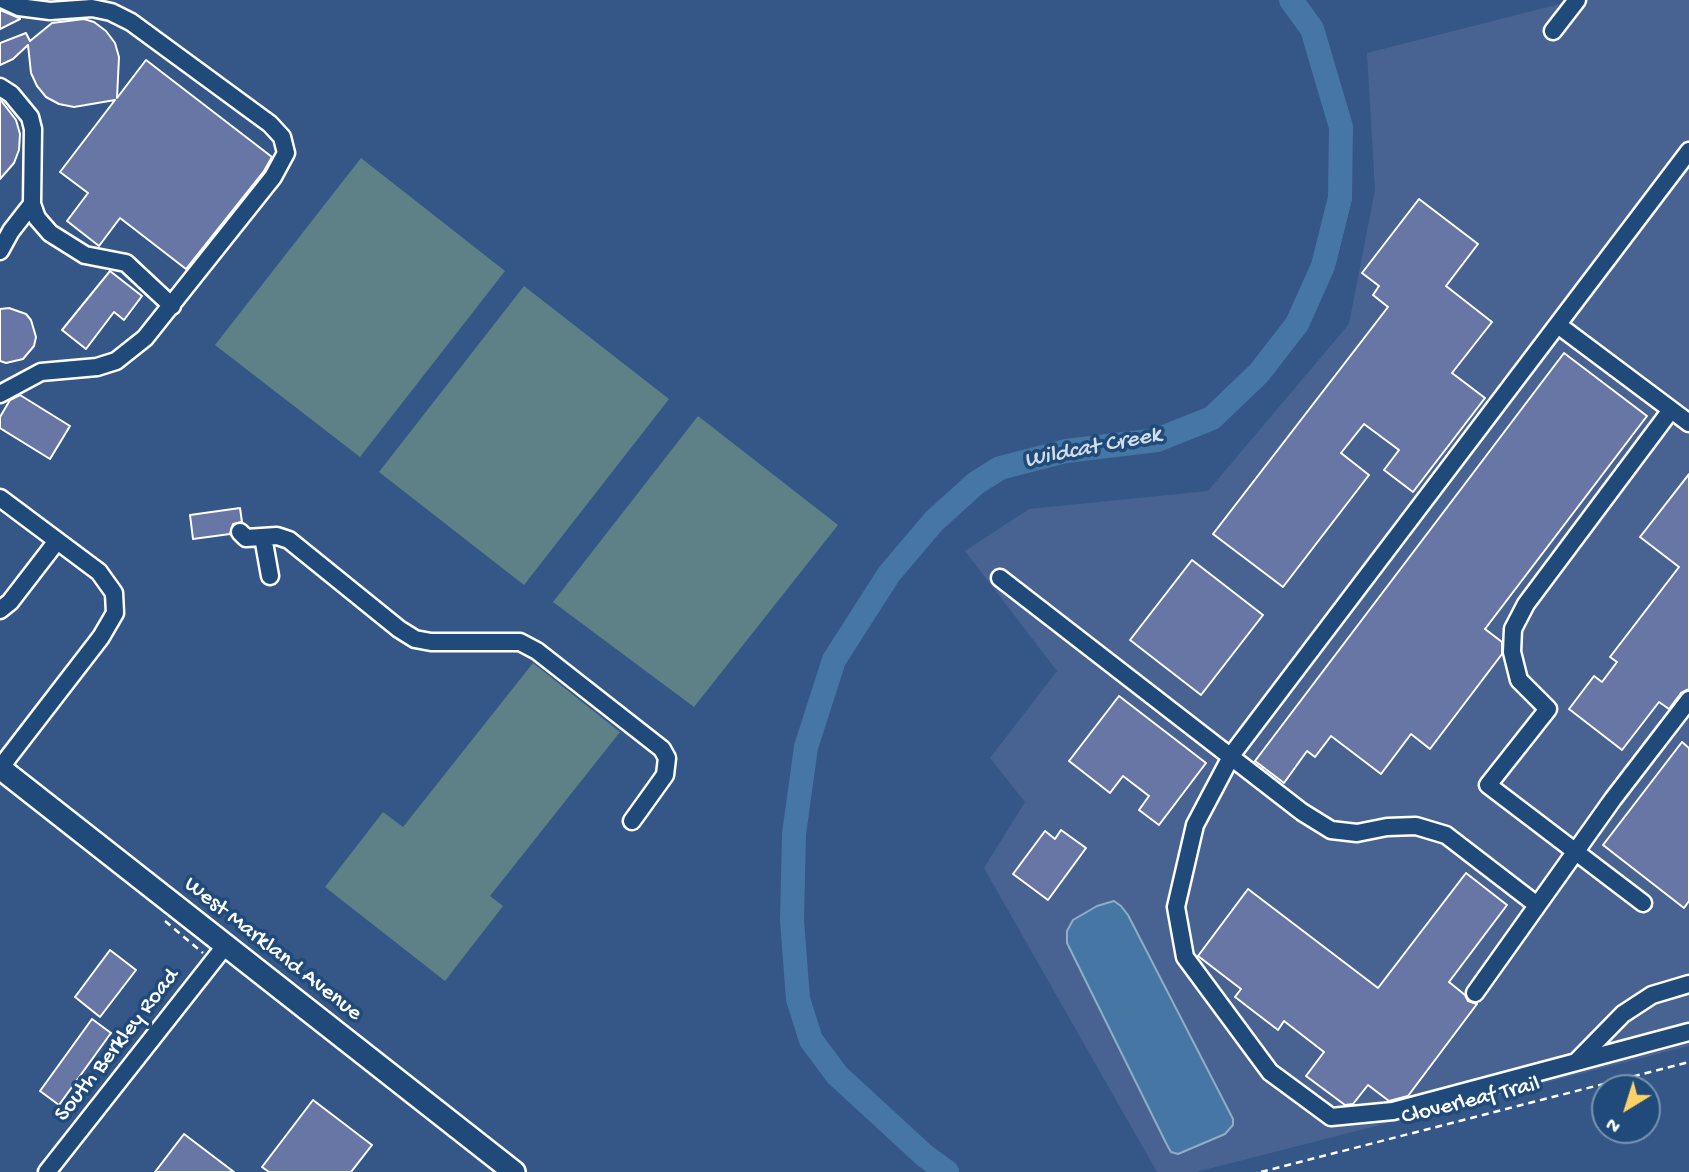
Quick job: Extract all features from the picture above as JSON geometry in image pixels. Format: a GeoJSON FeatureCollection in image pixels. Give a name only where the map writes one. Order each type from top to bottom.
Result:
{"type":"FeatureCollection","features":[{"type":"Feature","properties":{"kind":"main road","name":"West Markland Avenue"},"geometry":{"type":"LineString","coordinates":[[0,768],[514,1172]]}},
{"type":"Feature","properties":{"kind":"street"},"geometry":{"type":"LineString","coordinates":[[0,394],[41,372],[97,367],[116,361],[145,338],[273,177],[286,153],[282,137],[270,124],[131,22],[111,12],[92,8],[50,10],[19,7],[4,0]]}},
{"type":"Feature","properties":{"kind":"street"},"geometry":{"type":"LineString","coordinates":[[1553,31],[1577,0]]}},
{"type":"Feature","properties":{"kind":"street"},"geometry":{"type":"LineString","coordinates":[[0,87],[11,94],[30,117],[33,129],[32,204],[37,218],[50,233],[85,255],[126,263],[172,306]]}},
{"type":"Feature","properties":{"kind":"street"},"geometry":{"type":"LineString","coordinates":[[1689,150],[1231,757],[1195,825],[1176,907],[1185,957],[1270,1072],[1331,1117],[1393,1111],[1689,1032]]}},
{"type":"Feature","properties":{"kind":"street"},"geometry":{"type":"LineString","coordinates":[[2,242],[32,204]]}},
{"type":"Feature","properties":{"kind":"street"},"geometry":{"type":"LineString","coordinates":[[1558,325],[1689,423]]}},
{"type":"Feature","properties":{"kind":"street"},"geometry":{"type":"LineString","coordinates":[[1643,903],[1488,785],[1548,709],[1519,680],[1512,652],[1513,629],[1526,604],[1671,410]]}},
{"type":"Feature","properties":{"kind":"street"},"geometry":{"type":"LineString","coordinates":[[0,498],[99,572],[114,593],[115,613],[101,637],[0,768]]}},
{"type":"Feature","properties":{"kind":"street"},"geometry":{"type":"LineString","coordinates":[[240,532],[246,538],[282,537],[296,544],[415,639],[431,642],[520,642],[537,651],[662,749],[667,758],[665,775],[632,821]]}},
{"type":"Feature","properties":{"kind":"street"},"geometry":{"type":"LineString","coordinates":[[263,537],[270,576]]}},
{"type":"Feature","properties":{"kind":"street"},"geometry":{"type":"LineString","coordinates":[[0,610],[10,602],[57,541]]}},
{"type":"Feature","properties":{"kind":"street"},"geometry":{"type":"LineString","coordinates":[[1000,578],[1302,812],[1331,830],[1357,833],[1387,827],[1416,826],[1446,835],[1537,905]]}},
{"type":"Feature","properties":{"kind":"street"},"geometry":{"type":"LineString","coordinates":[[1475,993],[1575,852],[1689,700]]}},
{"type":"Feature","properties":{"kind":"street","name":"South Berkley Road"},"geometry":{"type":"LineString","coordinates":[[47,1172],[225,946]]}},
{"type":"Feature","properties":{"kind":"street"},"geometry":{"type":"LineString","coordinates":[[1576,1062],[1623,1014],[1651,995],[1689,984]]}},
{"type":"Feature","properties":{"kind":"path","name":"Cloverleaf Trail"},"geometry":{"type":"LineString","coordinates":[[1261,1172],[1689,1062]]}},
{"type":"Feature","properties":{"kind":"shaded area"},"geometry":{"type":"Polygon","coordinates":[[[1564,0],[1689,0],[1689,1046],[1196,1172],[1157,1172],[984,868],[1025,802],[990,758],[1057,671],[965,551],[1029,509],[1208,491],[1349,324],[1375,190],[1367,53],[1560,4],[1564,0]]]}},
{"type":"Feature","properties":{"kind":"shaded area"},"geometry":{"type":"Polygon","coordinates":[[[1114,901],[1128,915],[1233,1119],[1233,1125],[1225,1134],[1178,1154],[1171,1152],[1167,1145],[1067,943],[1067,931],[1073,920],[1097,906],[1114,901]]]}},
{"type":"Feature","properties":{"kind":"green space"},"geometry":{"type":"Polygon","coordinates":[[[361,158],[505,271],[360,457],[215,345],[361,158]]]}},
{"type":"Feature","properties":{"kind":"green space"},"geometry":{"type":"Polygon","coordinates":[[[524,286],[669,399],[524,585],[379,472],[524,286]]]}},
{"type":"Feature","properties":{"kind":"green space"},"geometry":{"type":"Polygon","coordinates":[[[698,416],[838,525],[694,707],[553,602],[698,416]]]}},
{"type":"Feature","properties":{"kind":"green space"},"geometry":{"type":"Polygon","coordinates":[[[533,663],[620,732],[490,896],[503,906],[445,981],[325,887],[383,812],[403,827],[533,663]]]}},
{"type":"Feature","properties":{"kind":"building"},"geometry":{"type":"Polygon","coordinates":[[[0,10],[19,18],[20,19],[0,29],[0,10]]]}},
{"type":"Feature","properties":{"kind":"building"},"geometry":{"type":"Polygon","coordinates":[[[84,19],[94,22],[106,31],[115,43],[119,57],[117,98],[146,60],[272,157],[264,171],[186,269],[120,218],[99,246],[67,221],[88,193],[60,172],[115,100],[74,107],[59,104],[46,97],[31,73],[28,45],[13,59],[0,65],[0,43],[26,33],[30,41],[52,23],[84,19]]]}},
{"type":"Feature","properties":{"kind":"building"},"geometry":{"type":"Polygon","coordinates":[[[0,99],[16,120],[20,134],[19,150],[14,163],[0,179],[0,99]]]}},
{"type":"Feature","properties":{"kind":"building"},"geometry":{"type":"Polygon","coordinates":[[[1419,199],[1478,244],[1446,286],[1492,322],[1452,373],[1485,398],[1413,492],[1384,470],[1399,450],[1364,424],[1341,453],[1369,475],[1283,587],[1213,534],[1388,307],[1373,295],[1379,286],[1362,273],[1419,199]]]}},
{"type":"Feature","properties":{"kind":"building"},"geometry":{"type":"Polygon","coordinates":[[[110,271],[142,296],[124,320],[114,312],[86,349],[62,330],[110,271]]]}},
{"type":"Feature","properties":{"kind":"building"},"geometry":{"type":"Polygon","coordinates":[[[9,308],[26,314],[31,320],[36,337],[34,346],[23,359],[6,363],[0,361],[0,309],[9,308]]]}},
{"type":"Feature","properties":{"kind":"building"},"geometry":{"type":"Polygon","coordinates":[[[1564,353],[1647,416],[1485,629],[1502,642],[1502,654],[1430,749],[1411,734],[1381,774],[1331,736],[1315,757],[1307,751],[1284,783],[1255,761],[1564,353]]]}},
{"type":"Feature","properties":{"kind":"building"},"geometry":{"type":"Polygon","coordinates":[[[20,395],[70,426],[50,459],[0,428],[0,417],[10,400],[20,395]]]}},
{"type":"Feature","properties":{"kind":"building"},"geometry":{"type":"Polygon","coordinates":[[[1689,474],[1689,689],[1681,693],[1669,709],[1659,702],[1622,750],[1569,709],[1594,676],[1602,682],[1617,662],[1610,657],[1679,567],[1640,537],[1689,474]]]}},
{"type":"Feature","properties":{"kind":"building"},"geometry":{"type":"Polygon","coordinates":[[[240,508],[242,522],[233,524],[230,534],[193,539],[190,515],[240,508]]]}},
{"type":"Feature","properties":{"kind":"building"},"geometry":{"type":"Polygon","coordinates":[[[1192,560],[1263,615],[1201,695],[1130,640],[1192,560]]]}},
{"type":"Feature","properties":{"kind":"building"},"geometry":{"type":"Polygon","coordinates":[[[1119,696],[1206,763],[1159,825],[1139,810],[1149,796],[1123,776],[1110,793],[1069,761],[1119,696]]]}},
{"type":"Feature","properties":{"kind":"building"},"geometry":{"type":"Polygon","coordinates":[[[1682,742],[1689,748],[1689,901],[1684,908],[1603,845],[1682,742]]]}},
{"type":"Feature","properties":{"kind":"building"},"geometry":{"type":"Polygon","coordinates":[[[1061,830],[1086,848],[1048,900],[1013,874],[1045,831],[1055,839],[1061,830]]]}},
{"type":"Feature","properties":{"kind":"building"},"geometry":{"type":"Polygon","coordinates":[[[1466,873],[1507,905],[1449,982],[1465,995],[1468,1001],[1477,1004],[1408,1096],[1389,1101],[1368,1085],[1353,1104],[1345,1105],[1306,1076],[1324,1052],[1284,1021],[1278,1030],[1235,997],[1241,989],[1198,956],[1248,889],[1378,988],[1466,873]]]}},
{"type":"Feature","properties":{"kind":"building"},"geometry":{"type":"Polygon","coordinates":[[[110,950],[136,970],[100,1017],[75,997],[110,950]]]}},
{"type":"Feature","properties":{"kind":"building"},"geometry":{"type":"Polygon","coordinates":[[[92,1019],[111,1033],[59,1105],[40,1091],[92,1019]]]}},
{"type":"Feature","properties":{"kind":"building"},"geometry":{"type":"Polygon","coordinates":[[[313,1100],[372,1145],[351,1172],[269,1172],[262,1167],[313,1100]]]}},
{"type":"Feature","properties":{"kind":"building"},"geometry":{"type":"Polygon","coordinates":[[[184,1134],[234,1172],[155,1172],[184,1134]]]}},
{"type":"Feature","properties":{"kind":"waterway","name":"Wildcat Creek"},"geometry":{"type":"LineString","coordinates":[[947,1172],[925,1156],[837,1075],[811,1040],[798,999],[792,920],[794,834],[806,747],[834,660],[889,574],[934,521],[976,483],[1000,468],[1066,451],[1157,440],[1212,418],[1259,373],[1297,324],[1323,266],[1340,198],[1341,127],[1312,29],[1291,0]]}}]}
